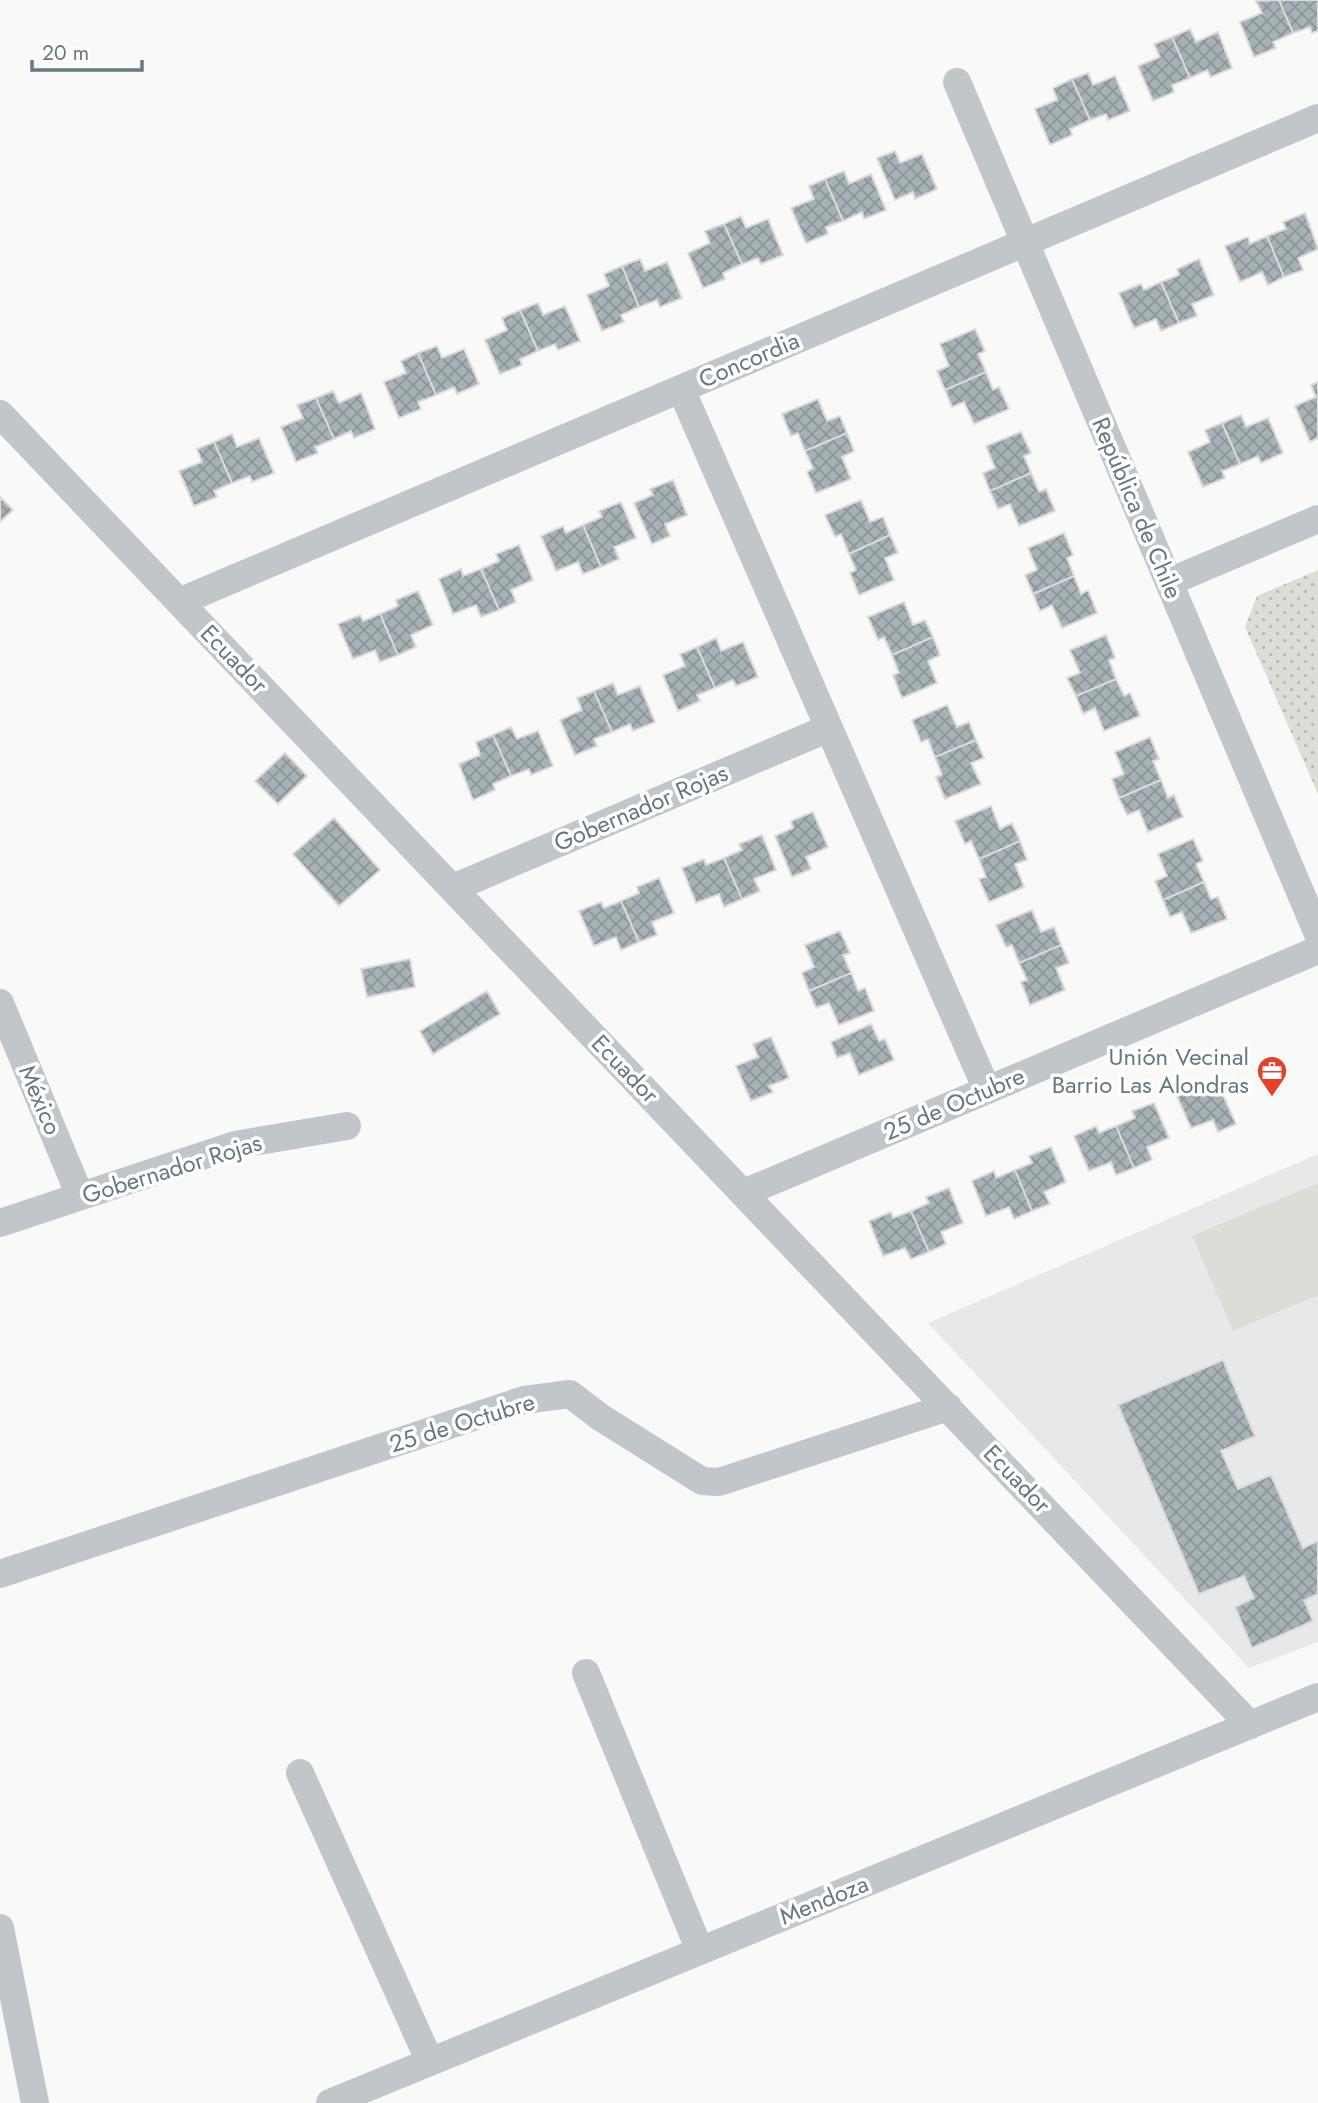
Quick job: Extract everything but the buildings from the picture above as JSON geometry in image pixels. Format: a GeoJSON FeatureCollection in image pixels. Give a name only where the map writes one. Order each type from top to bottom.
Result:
{"type":"FeatureCollection","features":[{"type":"Feature","properties":{"kind":"street","name":"República de Chile"},"geometry":{"type":"LineString","coordinates":[[957,82],[1318,934]]}},
{"type":"Feature","properties":{"kind":"street","name":"Concordia"},"geometry":{"type":"LineString","coordinates":[[180,602],[1318,118]]}},
{"type":"Feature","properties":{"kind":"street"},"geometry":{"type":"LineString","coordinates":[[681,389],[987,1090]]}},
{"type":"Feature","properties":{"kind":"street","name":"Ecuador"},"geometry":{"type":"LineString","coordinates":[[0,414],[1250,1725]]}},
{"type":"Feature","properties":{"kind":"street"},"geometry":{"type":"LineString","coordinates":[[1169,582],[1318,519]]}},
{"type":"Feature","properties":{"kind":"street","name":"Gobernador Rojas"},"geometry":{"type":"LineString","coordinates":[[453,888],[829,727]]}},
{"type":"Feature","properties":{"kind":"street","name":"25 de Octubre"},"geometry":{"type":"LineString","coordinates":[[744,1193],[1318,950]]}},
{"type":"Feature","properties":{"kind":"street","name":"México"},"geometry":{"type":"LineString","coordinates":[[0,1003],[80,1196]]}},
{"type":"Feature","properties":{"kind":"street","name":"Gobernador Rojas"},"geometry":{"type":"LineString","coordinates":[[0,1223],[235,1145],[347,1126]]}},
{"type":"Feature","properties":{"kind":"street","name":"25 de Octubre"},"geometry":{"type":"LineString","coordinates":[[0,1574],[524,1400],[570,1394],[600,1417],[702,1481],[719,1482],[948,1407]]}},
{"type":"Feature","properties":{"kind":"street"},"geometry":{"type":"LineString","coordinates":[[586,1673],[700,1951]]}},
{"type":"Feature","properties":{"kind":"street","name":"Mendoza"},"geometry":{"type":"LineString","coordinates":[[330,2103],[1318,1697]]}},
{"type":"Feature","properties":{"kind":"street"},"geometry":{"type":"LineString","coordinates":[[300,1773],[430,2062]]}},
{"type":"Feature","properties":{"kind":"street"},"geometry":{"type":"LineString","coordinates":[[0,1928],[35,2103]]}},
{"type":"Feature","properties":{"kind":"shaded area"},"geometry":{"type":"Polygon","coordinates":[[[1318,570],[1318,794],[1245,627],[1257,596],[1318,570]]]}},
{"type":"Feature","properties":{"kind":"shaded area"},"geometry":{"type":"Polygon","coordinates":[[[1318,1154],[1318,1642],[1249,1668],[928,1323],[1318,1154]]]}},
{"type":"Feature","properties":{"kind":"shaded area"},"geometry":{"type":"Polygon","coordinates":[[[1318,1183],[1318,1295],[1233,1331],[1192,1236],[1318,1183]]]}},
{"type":"Feature","properties":{"kind":"place","name":"Unión Vecinal Barrio Las Alondras"},"geometry":{"type":"Point","coordinates":[1272,1098]}}]}
